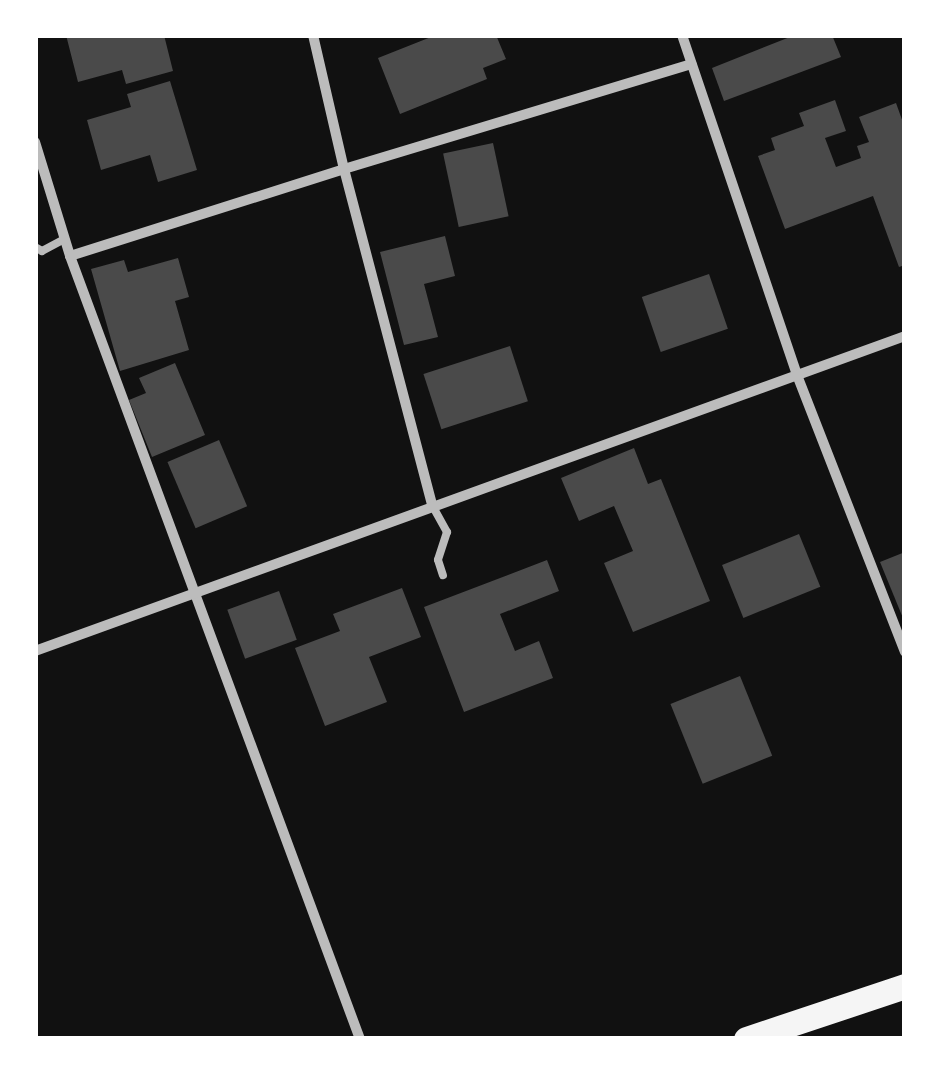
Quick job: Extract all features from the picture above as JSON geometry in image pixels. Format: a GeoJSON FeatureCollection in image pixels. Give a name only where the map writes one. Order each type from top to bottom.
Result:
{"type":"FeatureCollection","features":[{"type":"Feature","properties":{"kind":"main road"},"geometry":{"type":"LineString","coordinates":[[746,1039],[905,986]]}},
{"type":"Feature","properties":{"kind":"street"},"geometry":{"type":"LineString","coordinates":[[313,35],[432,505]]}},
{"type":"Feature","properties":{"kind":"street"},"geometry":{"type":"LineString","coordinates":[[682,35],[798,375],[905,652]]}},
{"type":"Feature","properties":{"kind":"street"},"geometry":{"type":"LineString","coordinates":[[70,256],[692,64]]}},
{"type":"Feature","properties":{"kind":"street"},"geometry":{"type":"LineString","coordinates":[[35,142],[70,256],[360,1039]]}},
{"type":"Feature","properties":{"kind":"street"},"geometry":{"type":"LineString","coordinates":[[35,651],[905,336]]}},
{"type":"Feature","properties":{"kind":"lane"},"geometry":{"type":"LineString","coordinates":[[35,248],[42,252],[65,239]]}},
{"type":"Feature","properties":{"kind":"lane"},"geometry":{"type":"LineString","coordinates":[[432,505],[447,532],[438,560],[443,575]]}},
{"type":"Feature","properties":{"kind":"building"},"geometry":{"type":"Polygon","coordinates":[[[66,35],[164,35],[173,71],[126,84],[122,70],[78,82],[66,35]]]}},
{"type":"Feature","properties":{"kind":"building"},"geometry":{"type":"Polygon","coordinates":[[[436,35],[496,35],[506,59],[483,68],[487,79],[400,114],[378,58],[436,35]]]}},
{"type":"Feature","properties":{"kind":"building"},"geometry":{"type":"Polygon","coordinates":[[[795,35],[832,35],[841,57],[724,101],[712,68],[795,35]]]}},
{"type":"Feature","properties":{"kind":"building"},"geometry":{"type":"Polygon","coordinates":[[[170,81],[197,170],[158,182],[150,155],[101,170],[87,120],[131,107],[127,94],[170,81]]]}},
{"type":"Feature","properties":{"kind":"building"},"geometry":{"type":"Polygon","coordinates":[[[835,100],[846,131],[825,138],[836,167],[861,158],[857,146],[869,142],[859,117],[896,103],[905,128],[905,265],[899,267],[873,196],[785,229],[758,156],[775,150],[771,138],[804,126],[799,113],[835,100]]]}},
{"type":"Feature","properties":{"kind":"building"},"geometry":{"type":"Polygon","coordinates":[[[493,143],[509,216],[459,227],[443,154],[493,143]]]}},
{"type":"Feature","properties":{"kind":"building"},"geometry":{"type":"Polygon","coordinates":[[[445,236],[455,276],[424,284],[438,337],[404,345],[380,252],[445,236]]]}},
{"type":"Feature","properties":{"kind":"building"},"geometry":{"type":"Polygon","coordinates":[[[178,258],[189,297],[175,301],[189,350],[120,371],[91,269],[124,260],[128,272],[178,258]]]}},
{"type":"Feature","properties":{"kind":"building"},"geometry":{"type":"Polygon","coordinates":[[[709,274],[728,329],[661,352],[642,297],[709,274]]]}},
{"type":"Feature","properties":{"kind":"building"},"geometry":{"type":"Polygon","coordinates":[[[510,346],[528,401],[441,429],[423,374],[510,346]]]}},
{"type":"Feature","properties":{"kind":"building"},"geometry":{"type":"Polygon","coordinates":[[[175,363],[205,435],[152,457],[129,400],[146,393],[139,378],[175,363]]]}},
{"type":"Feature","properties":{"kind":"building"},"geometry":{"type":"Polygon","coordinates":[[[219,440],[247,506],[196,528],[167,462],[219,440]]]}},
{"type":"Feature","properties":{"kind":"building"},"geometry":{"type":"Polygon","coordinates":[[[634,448],[648,484],[661,479],[710,601],[633,632],[604,563],[633,551],[614,506],[579,521],[561,478],[634,448]]]}},
{"type":"Feature","properties":{"kind":"building"},"geometry":{"type":"Polygon","coordinates":[[[799,534],[820,587],[743,618],[722,565],[799,534]]]}},
{"type":"Feature","properties":{"kind":"building"},"geometry":{"type":"Polygon","coordinates":[[[905,552],[905,623],[880,562],[905,552]]]}},
{"type":"Feature","properties":{"kind":"building"},"geometry":{"type":"Polygon","coordinates":[[[547,560],[559,591],[500,614],[515,651],[539,641],[553,678],[464,712],[424,607],[547,560]]]}},
{"type":"Feature","properties":{"kind":"building"},"geometry":{"type":"Polygon","coordinates":[[[402,588],[421,637],[369,657],[387,702],[325,726],[295,648],[340,631],[333,614],[402,588]]]}},
{"type":"Feature","properties":{"kind":"building"},"geometry":{"type":"Polygon","coordinates":[[[279,591],[297,640],[245,659],[227,610],[279,591]]]}},
{"type":"Feature","properties":{"kind":"building"},"geometry":{"type":"Polygon","coordinates":[[[740,676],[772,756],[703,784],[670,704],[740,676]]]}}]}
